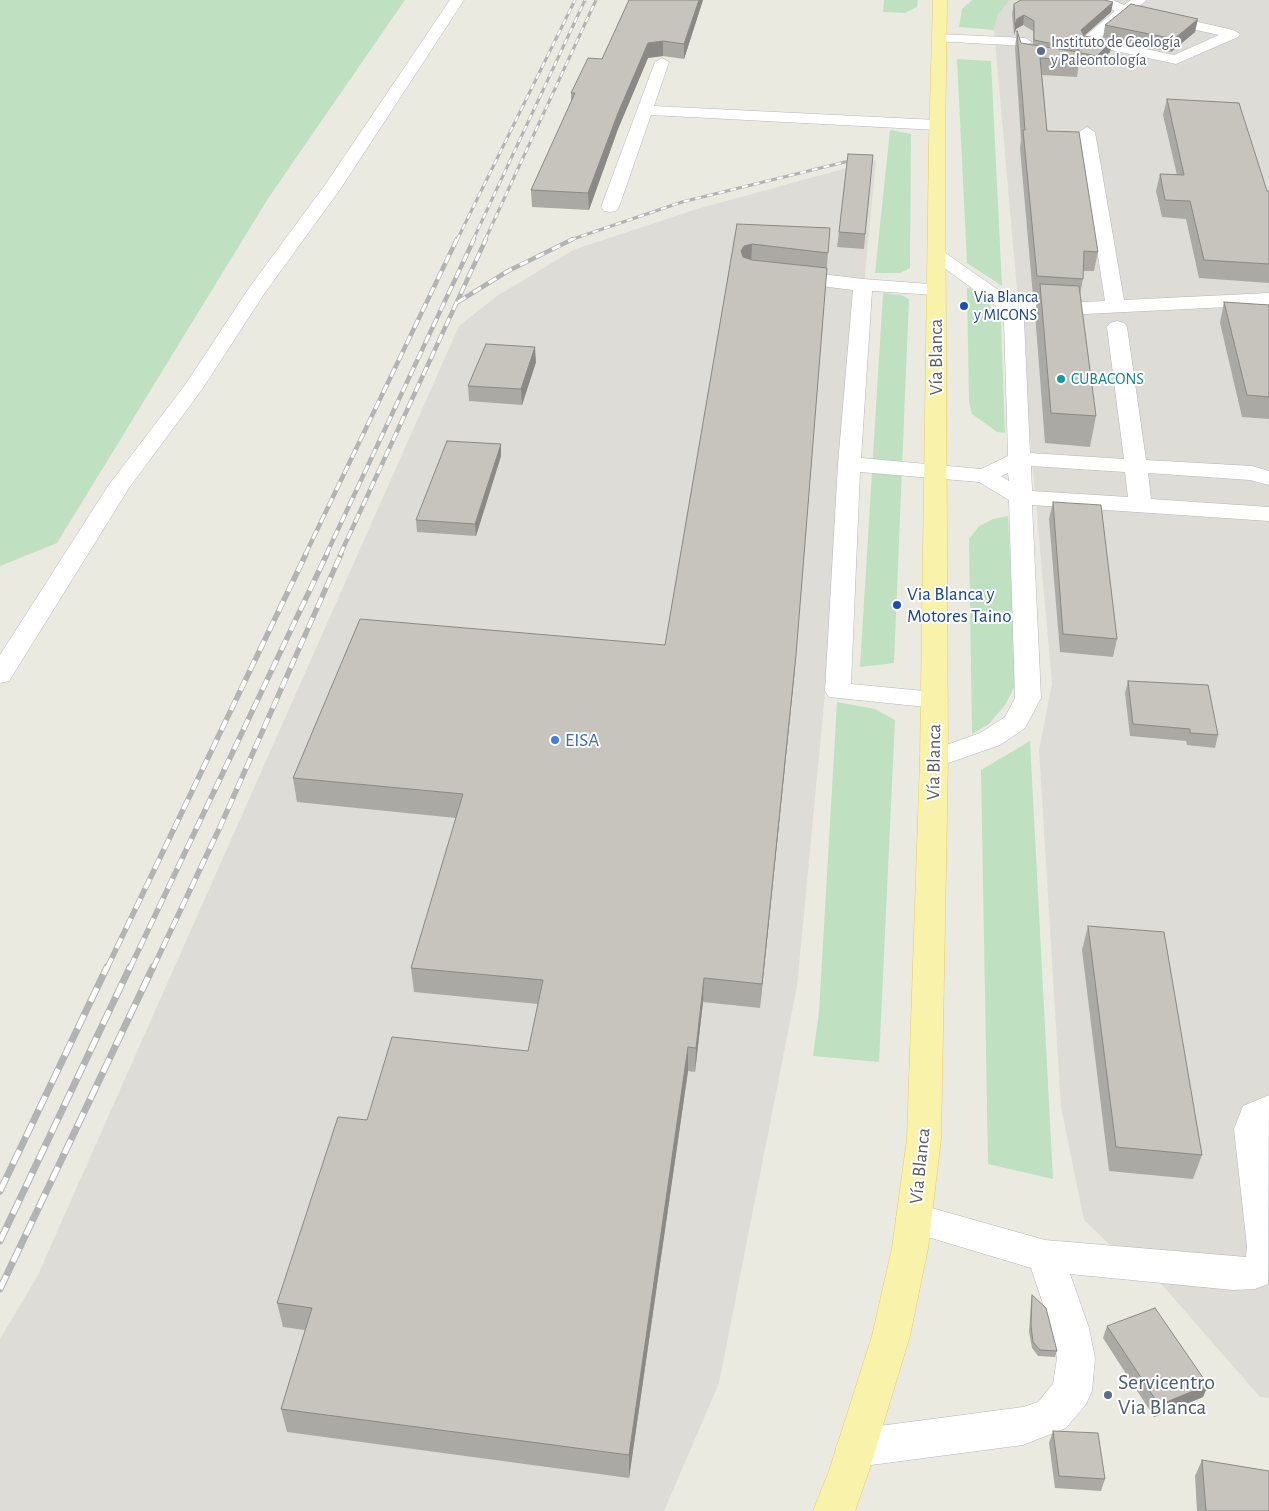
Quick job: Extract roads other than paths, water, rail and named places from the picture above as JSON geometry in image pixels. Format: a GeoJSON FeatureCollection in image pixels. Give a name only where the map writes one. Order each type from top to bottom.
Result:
{"type":"FeatureCollection","features":[{"type":"Feature","properties":{"kind":"main road","name":"Vía Blanca"},"geometry":{"type":"LineString","coordinates":[[834,1511],[891,1336],[914,1218],[924,1139],[935,700],[937,125],[941,0]]}},
{"type":"Feature","properties":{"kind":"lane"},"geometry":{"type":"LineString","coordinates":[[0,675],[119,486],[193,388],[256,292],[332,188],[457,0]]}},
{"type":"Feature","properties":{"kind":"lane"},"geometry":{"type":"LineString","coordinates":[[1101,0],[1125,10],[1233,34],[1176,60],[1088,41],[1125,10],[1140,0]]}},
{"type":"Feature","properties":{"kind":"lane"},"geometry":{"type":"LineString","coordinates":[[940,38],[1024,37],[1024,55],[1034,57]]}},
{"type":"Feature","properties":{"kind":"lane"},"geometry":{"type":"LineString","coordinates":[[610,207],[662,62]]}},
{"type":"Feature","properties":{"kind":"lane"},"geometry":{"type":"LineString","coordinates":[[645,110],[937,125]]}},
{"type":"Feature","properties":{"kind":"lane"},"geometry":{"type":"LineString","coordinates":[[1088,132],[1116,316],[1141,506]]}},
{"type":"Feature","properties":{"kind":"lane"},"geometry":{"type":"LineString","coordinates":[[934,760],[990,739],[1014,722],[1028,698],[1014,320],[1002,301],[937,256]]}},
{"type":"Feature","properties":{"kind":"lane"},"geometry":{"type":"LineString","coordinates":[[770,274],[863,285],[936,290]]}},
{"type":"Feature","properties":{"kind":"lane"},"geometry":{"type":"LineString","coordinates":[[863,285],[850,464],[838,691],[935,700]]}},
{"type":"Feature","properties":{"kind":"lane"},"geometry":{"type":"LineString","coordinates":[[1002,301],[1084,308],[1116,316],[1269,298]]}},
{"type":"Feature","properties":{"kind":"lane"},"geometry":{"type":"LineString","coordinates":[[984,476],[1019,459],[1252,473],[1269,478]]}},
{"type":"Feature","properties":{"kind":"lane"},"geometry":{"type":"LineString","coordinates":[[850,464],[984,476],[1021,497],[1269,514]]}},
{"type":"Feature","properties":{"kind":"lane"},"geometry":{"type":"LineString","coordinates":[[914,1218],[1044,1256],[1188,1268],[1233,1274],[1255,1273],[1264,1265],[1265,1246],[1251,1129],[1255,1116],[1269,1109]]}},
{"type":"Feature","properties":{"kind":"lane"},"geometry":{"type":"LineString","coordinates":[[856,1448],[1023,1426],[1052,1415],[1072,1391],[1076,1358],[1066,1313],[1044,1256]]}},
{"type":"Feature","properties":{"kind":"railway"},"geometry":{"type":"LineString","coordinates":[[457,240],[575,0]]}},
{"type":"Feature","properties":{"kind":"railway"},"geometry":{"type":"LineString","coordinates":[[473,240],[585,0]]}},
{"type":"Feature","properties":{"kind":"railway"},"geometry":{"type":"LineString","coordinates":[[485,240],[596,0]]}},
{"type":"Feature","properties":{"kind":"railway"},"geometry":{"type":"LineString","coordinates":[[570,240],[682,202],[857,159]]}},
{"type":"Feature","properties":{"kind":"railway"},"geometry":{"type":"LineString","coordinates":[[305,555],[457,239]]}},
{"type":"Feature","properties":{"kind":"railway"},"geometry":{"type":"LineString","coordinates":[[326,555],[474,239]]}},
{"type":"Feature","properties":{"kind":"railway"},"geometry":{"type":"LineString","coordinates":[[340,555],[486,239]]}},
{"type":"Feature","properties":{"kind":"railway"},"geometry":{"type":"LineString","coordinates":[[458,302],[508,271],[573,239]]}},
{"type":"Feature","properties":{"kind":"railway"},"geometry":{"type":"LineString","coordinates":[[107,968],[306,554]]}},
{"type":"Feature","properties":{"kind":"railway"},"geometry":{"type":"LineString","coordinates":[[130,968],[327,554]]}},
{"type":"Feature","properties":{"kind":"railway"},"geometry":{"type":"LineString","coordinates":[[153,968],[220,827],[341,554]]}},
{"type":"Feature","properties":{"kind":"railway"},"geometry":{"type":"LineString","coordinates":[[0,1191],[107,967]]}},
{"type":"Feature","properties":{"kind":"railway"},"geometry":{"type":"LineString","coordinates":[[0,1241],[130,967]]}},
{"type":"Feature","properties":{"kind":"railway"},"geometry":{"type":"LineString","coordinates":[[0,1289],[153,967]]}},
{"type":"Feature","properties":{"kind":"place","name":"Instituto de Geología y Paleontología"},"geometry":{"type":"Point","coordinates":[1041,51]}},
{"type":"Feature","properties":{"kind":"place","name":"Via Blanca y MICONS"},"geometry":{"type":"Point","coordinates":[964,306]}},
{"type":"Feature","properties":{"kind":"place","name":"CUBACONS"},"geometry":{"type":"Point","coordinates":[1061,379]}},
{"type":"Feature","properties":{"kind":"place","name":"Via Blanca y Motores Taino"},"geometry":{"type":"Point","coordinates":[897,605]}},
{"type":"Feature","properties":{"kind":"place","name":"EISA"},"geometry":{"type":"Point","coordinates":[555,740]}},
{"type":"Feature","properties":{"kind":"place","name":"Servicentro Via Blanca"},"geometry":{"type":"Point","coordinates":[1108,1395]}}]}
